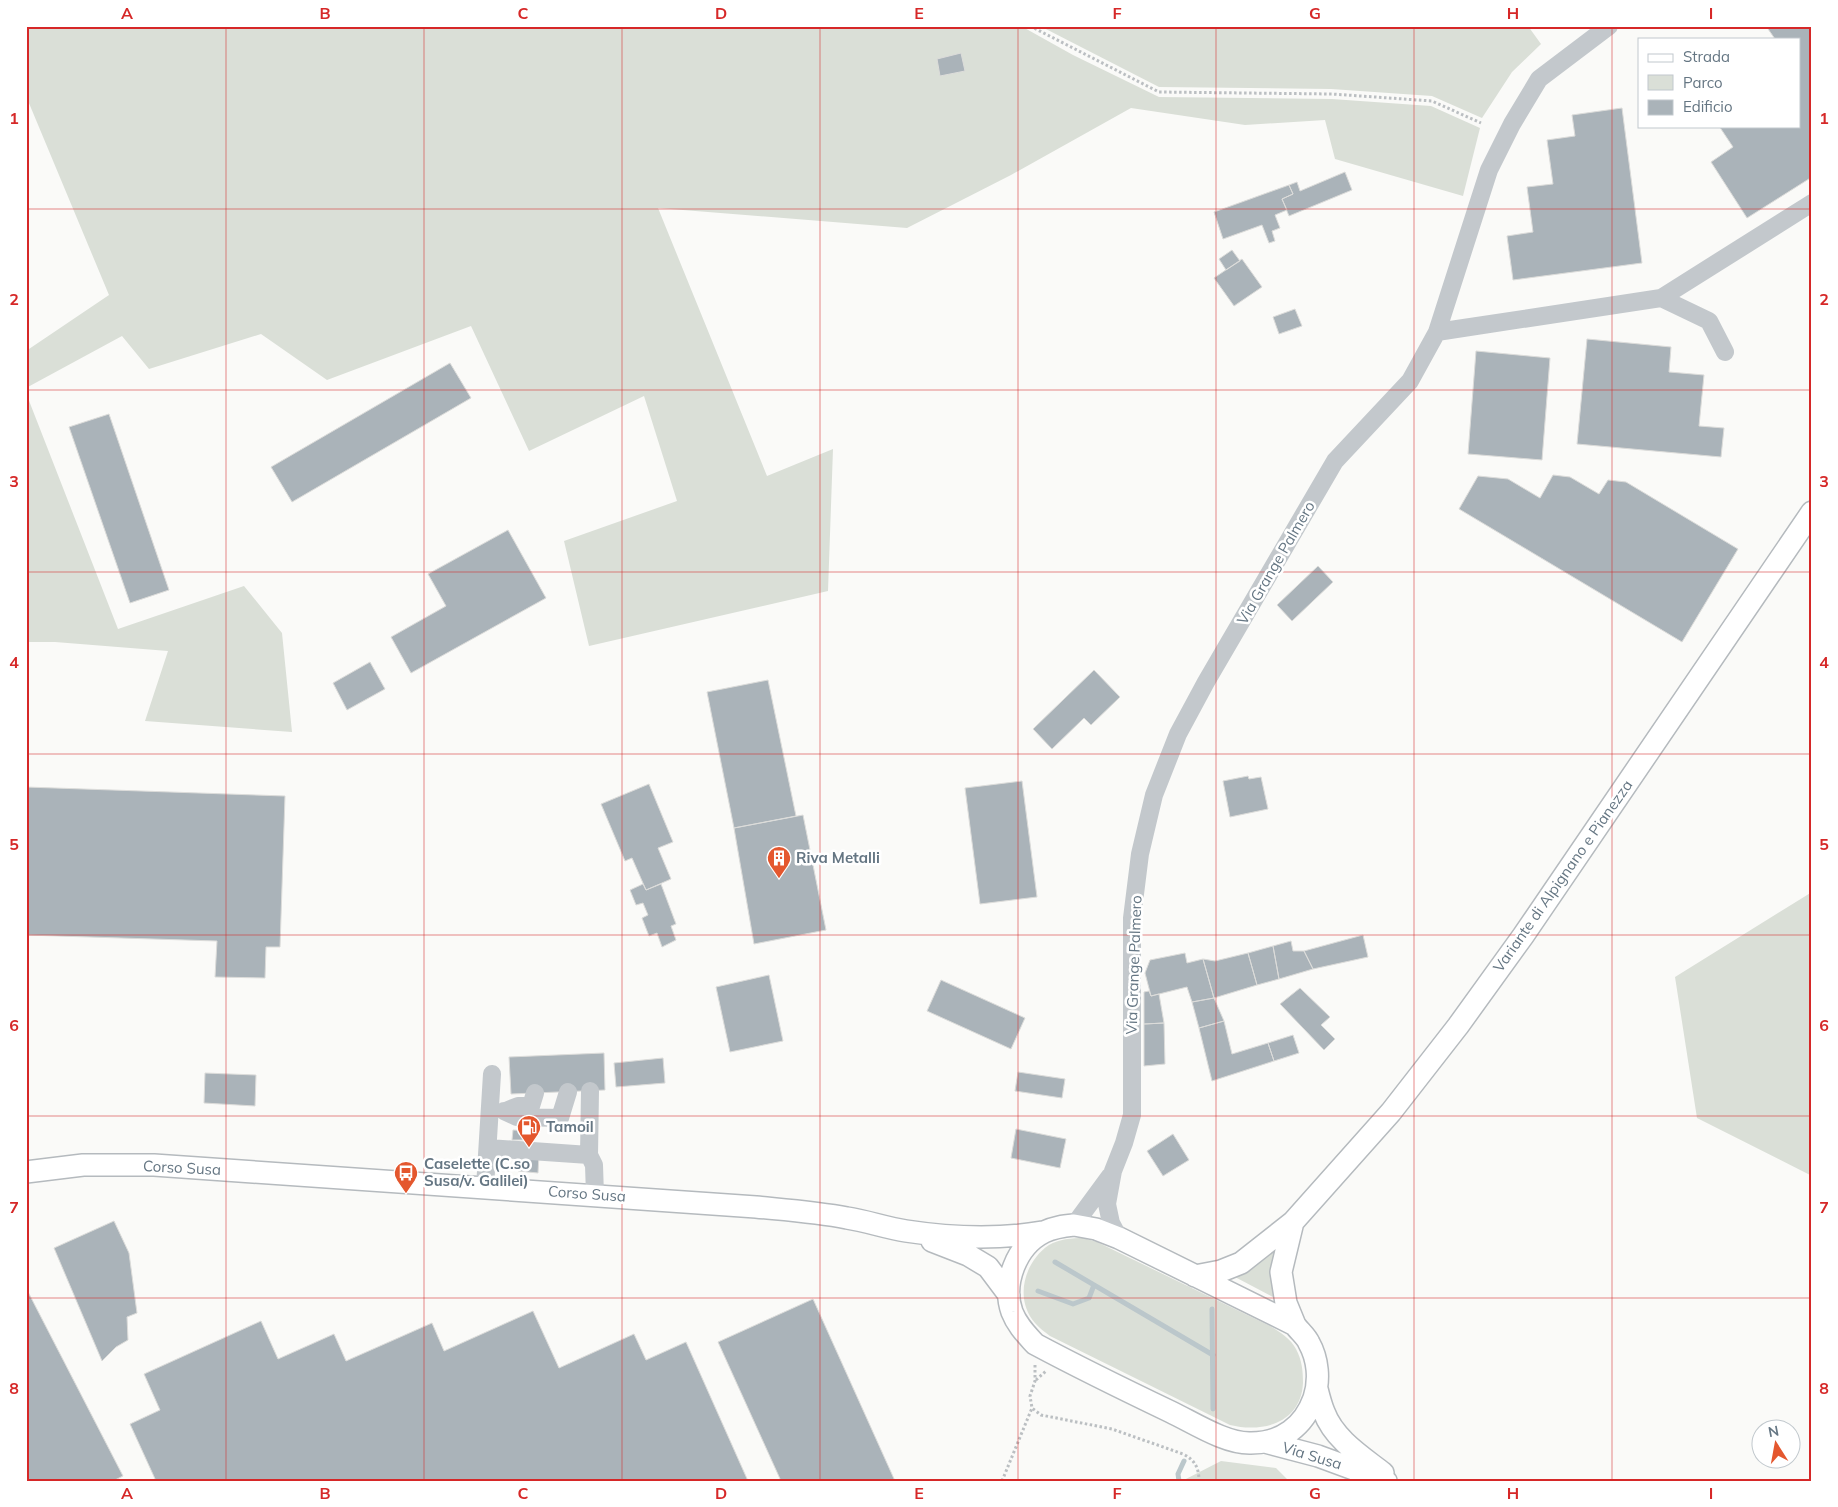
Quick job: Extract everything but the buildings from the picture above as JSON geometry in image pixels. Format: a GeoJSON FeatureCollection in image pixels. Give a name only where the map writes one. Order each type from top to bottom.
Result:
{"type":"FeatureCollection","features":[{"type":"Feature","properties":{"kind":"main road","name":"Variante di Alpignano e Pianezza"},"geometry":{"type":"LineString","coordinates":[[1195,1276],[1221,1271],[1240,1263],[1292,1222],[1390,1112],[1463,1019],[1528,928],[1812,512]]}},
{"type":"Feature","properties":{"kind":"main road","name":"Corso Susa"},"geometry":{"type":"LineString","coordinates":[[26,1172],[83,1165],[154,1165],[595,1194],[817,1213],[906,1231],[980,1238],[1014,1237],[1042,1232],[1058,1226],[1074,1225]]}},
{"type":"Feature","properties":{"kind":"main road","name":"Variante di Alpignano e Pianezza"},"geometry":{"type":"LineString","coordinates":[[1292,1222],[1281,1272],[1286,1303],[1295,1325]]}},
{"type":"Feature","properties":{"kind":"main road"},"geometry":{"type":"LineString","coordinates":[[1042,1232],[1018,1258],[1011,1273],[1009,1294],[1012,1312],[1020,1327],[1035,1344],[1236,1442],[1265,1442],[1279,1438],[1298,1426],[1309,1410],[1317,1389],[1318,1373],[1315,1356],[1309,1341],[1295,1325],[1119,1238],[1096,1229],[1074,1225]]}},
{"type":"Feature","properties":{"kind":"main road","name":"Corso Susa"},"geometry":{"type":"LineString","coordinates":[[906,1231],[968,1255],[988,1267],[1009,1294]]}},
{"type":"Feature","properties":{"kind":"main road","name":"Via Susa"},"geometry":{"type":"LineString","coordinates":[[1317,1389],[1324,1413],[1339,1437],[1393,1481]]}},
{"type":"Feature","properties":{"kind":"main road","name":"Via Susa"},"geometry":{"type":"LineString","coordinates":[[1265,1442],[1318,1456],[1386,1481]]}},
{"type":"Feature","properties":{"kind":"street","name":"Via Grange Palmero"},"geometry":{"type":"LineString","coordinates":[[1119,1238],[1110,1223],[1107,1204],[1113,1171],[1132,1115],[1132,918],[1140,854],[1154,795],[1178,734],[1206,682],[1335,462],[1410,381],[1437,332],[1489,170],[1512,124],[1539,79],[1609,26]]}},
{"type":"Feature","properties":{"kind":"street"},"geometry":{"type":"LineString","coordinates":[[1437,332],[1661,298],[1812,203]]}},
{"type":"Feature","properties":{"kind":"street"},"geometry":{"type":"LineString","coordinates":[[1661,298],[1709,321],[1725,352]]}},
{"type":"Feature","properties":{"kind":"street"},"geometry":{"type":"LineString","coordinates":[[485,1187],[488,1148],[497,1111],[492,1074]]}},
{"type":"Feature","properties":{"kind":"street"},"geometry":{"type":"LineString","coordinates":[[590,1091],[589,1156],[594,1165],[595,1194]]}},
{"type":"Feature","properties":{"kind":"street"},"geometry":{"type":"LineString","coordinates":[[497,1111],[516,1117],[560,1118],[568,1092]]}},
{"type":"Feature","properties":{"kind":"street"},"geometry":{"type":"LineString","coordinates":[[497,1111],[518,1106],[531,1106],[535,1093]]}},
{"type":"Feature","properties":{"kind":"street"},"geometry":{"type":"LineString","coordinates":[[488,1148],[589,1156]]}},
{"type":"Feature","properties":{"kind":"street","name":"Via Grange Palmero"},"geometry":{"type":"LineString","coordinates":[[1074,1225],[1113,1171]]}},
{"type":"Feature","properties":{"kind":"path"},"geometry":{"type":"LineString","coordinates":[[1030,26],[1159,92],[1332,94],[1432,101],[1481,123]]}},
{"type":"Feature","properties":{"kind":"path"},"geometry":{"type":"LineString","coordinates":[[1002,1481],[1032,1408],[1030,1396],[1035,1381]]}},
{"type":"Feature","properties":{"kind":"path"},"geometry":{"type":"LineString","coordinates":[[1032,1408],[1041,1415],[1112,1429],[1183,1454],[1190,1458],[1197,1466],[1198,1481]]}},
{"type":"Feature","properties":{"kind":"green space"},"geometry":{"type":"Polygon","coordinates":[[[26,26],[1021,26],[1073,55],[1159,97],[1332,99],[1431,106],[1480,128],[1463,196],[1335,159],[1325,120],[1245,125],[1131,108],[1011,175],[907,228],[658,208],[767,476],[833,449],[828,591],[589,646],[564,541],[677,501],[644,396],[529,451],[471,326],[327,380],[261,334],[149,369],[122,336],[26,388],[26,351],[109,295],[26,96],[26,26]]]}},
{"type":"Feature","properties":{"kind":"green space"},"geometry":{"type":"Polygon","coordinates":[[[1040,26],[1528,26],[1541,44],[1512,72],[1482,118],[1432,96],[1331,89],[1159,87],[1040,26]]]}},
{"type":"Feature","properties":{"kind":"green space"},"geometry":{"type":"Polygon","coordinates":[[[26,393],[118,629],[244,586],[282,633],[292,732],[145,721],[168,651],[55,642],[26,642],[26,393]]]}},
{"type":"Feature","properties":{"kind":"green space"},"geometry":{"type":"Polygon","coordinates":[[[1812,892],[1812,1176],[1697,1118],[1675,977],[1812,892]]]}},
{"type":"Feature","properties":{"kind":"green space"},"geometry":{"type":"Polygon","coordinates":[[[1083,1238],[1097,1242],[1270,1326],[1285,1336],[1296,1349],[1302,1366],[1303,1383],[1301,1397],[1295,1408],[1288,1416],[1267,1426],[1243,1427],[1230,1425],[1050,1336],[1042,1330],[1035,1323],[1025,1303],[1025,1281],[1028,1271],[1040,1252],[1049,1245],[1061,1240],[1083,1238]]]}},
{"type":"Feature","properties":{"kind":"green space"},"geometry":{"type":"Polygon","coordinates":[[[1278,1245],[1275,1298],[1235,1277],[1236,1275],[1278,1245]]]}},
{"type":"Feature","properties":{"kind":"green space"},"geometry":{"type":"Polygon","coordinates":[[[1221,1461],[1276,1468],[1289,1481],[1182,1481],[1221,1461]]]}},
{"type":"Feature","properties":{"kind":"waterway"},"geometry":{"type":"LineString","coordinates":[[1055,1262],[1213,1355]]}},
{"type":"Feature","properties":{"kind":"waterway"},"geometry":{"type":"LineString","coordinates":[[1038,1291],[1073,1304],[1089,1298],[1094,1285]]}},
{"type":"Feature","properties":{"kind":"waterway"},"geometry":{"type":"LineString","coordinates":[[1212,1309],[1213,1409]]}},
{"type":"Feature","properties":{"kind":"waterway"},"geometry":{"type":"LineString","coordinates":[[1179,1481],[1178,1474],[1184,1461]]}},
{"type":"Feature","properties":{"kind":"place","name":"Riva Metalli"},"geometry":{"type":"Point","coordinates":[779,879]}},
{"type":"Feature","properties":{"kind":"place","name":"Tamoil"},"geometry":{"type":"Point","coordinates":[529,1148]}},
{"type":"Feature","properties":{"kind":"place","name":"Caselette (C.so Susa/v. Galilei)"},"geometry":{"type":"Point","coordinates":[406,1194]}}]}
